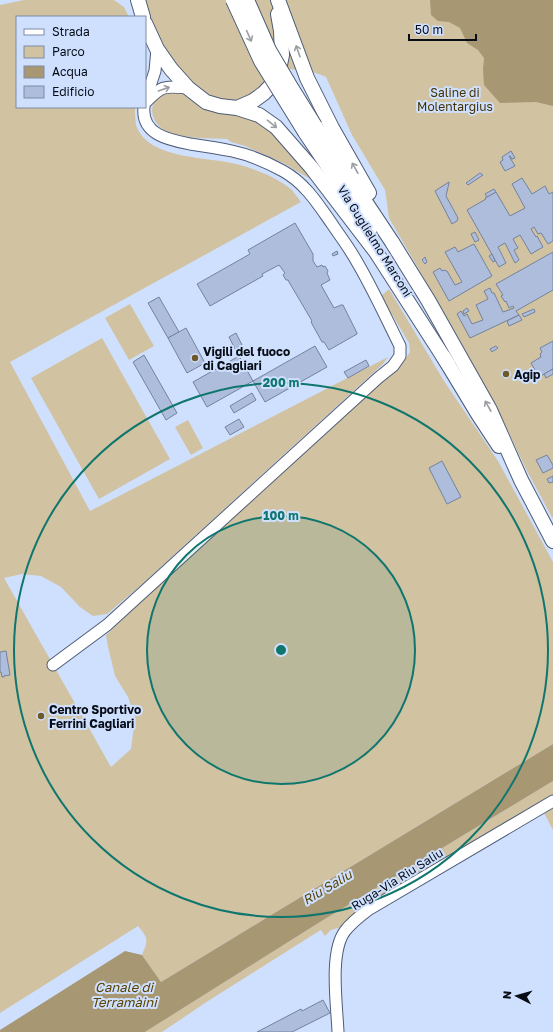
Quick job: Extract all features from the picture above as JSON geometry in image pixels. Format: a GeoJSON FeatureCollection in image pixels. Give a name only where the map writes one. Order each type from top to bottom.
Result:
{"type":"FeatureCollection","features":[{"type":"Feature","properties":{"kind":"main road","name":"Via Guglielmo Marconi"},"geometry":{"type":"LineString","coordinates":[[234,0],[261,61],[392,242],[428,300],[490,410],[521,480],[553,541]]}},
{"type":"Feature","properties":{"kind":"main road","name":"Via Guglielmo Marconi"},"geometry":{"type":"LineString","coordinates":[[247,0],[269,50],[292,89],[310,129],[404,286],[478,414],[521,480]]}},
{"type":"Feature","properties":{"kind":"main road"},"geometry":{"type":"LineString","coordinates":[[237,108],[264,94],[277,79],[282,55],[277,0]]}},
{"type":"Feature","properties":{"kind":"main road"},"geometry":{"type":"LineString","coordinates":[[277,0],[307,78],[317,99],[428,300]]}},
{"type":"Feature","properties":{"kind":"main road"},"geometry":{"type":"LineString","coordinates":[[146,25],[157,49],[171,69],[188,88],[206,102],[259,114],[276,127],[311,167],[376,252],[448,364]]}},
{"type":"Feature","properties":{"kind":"street"},"geometry":{"type":"LineString","coordinates":[[146,99],[155,71],[157,49]]}},
{"type":"Feature","properties":{"kind":"street"},"geometry":{"type":"LineString","coordinates":[[146,101],[160,89],[169,87],[188,88]]}},
{"type":"Feature","properties":{"kind":"street"},"geometry":{"type":"LineString","coordinates":[[53,665],[106,625],[393,366],[400,356],[400,346],[357,261],[315,199],[299,182],[284,171],[255,158],[233,151],[165,138],[149,127],[144,119],[144,108]]}},
{"type":"Feature","properties":{"kind":"street","name":"Ruga-Via Riu Saliu"},"geometry":{"type":"LineString","coordinates":[[338,1032],[335,973],[336,960],[339,945],[344,932],[354,921],[368,910],[553,801]]}},
{"type":"Feature","properties":{"kind":"green space"},"geometry":{"type":"Polygon","coordinates":[[[24,0],[114,0],[124,7],[128,16],[16,16],[16,108],[135,108],[136,125],[143,137],[153,145],[166,151],[181,155],[227,162],[261,172],[274,178],[292,190],[301,202],[10,362],[90,511],[388,357],[383,364],[140,586],[107,614],[93,616],[80,607],[61,587],[41,576],[22,574],[4,578],[111,767],[131,749],[135,717],[128,697],[115,676],[106,635],[185,561],[403,363],[410,352],[409,343],[381,296],[389,289],[444,381],[498,461],[553,562],[553,744],[161,982],[142,955],[146,943],[146,937],[138,926],[0,1013],[0,5],[24,0]]]}},
{"type":"Feature","properties":{"kind":"green space","name":"Saline di Molentargius"},"geometry":{"type":"Polygon","coordinates":[[[144,0],[553,0],[553,519],[467,353],[389,218],[385,190],[352,135],[326,77],[306,71],[271,68],[264,85],[240,99],[224,100],[208,94],[193,83],[179,68],[157,32],[144,0]]]}},
{"type":"Feature","properties":{"kind":"green space"},"geometry":{"type":"Polygon","coordinates":[[[175,91],[183,94],[198,105],[244,115],[268,127],[312,180],[285,164],[227,139],[184,136],[164,130],[155,121],[152,109],[157,98],[163,93],[175,91]]]}},
{"type":"Feature","properties":{"kind":"green space"},"geometry":{"type":"Polygon","coordinates":[[[130,304],[154,346],[129,360],[105,318],[130,304]]]}},
{"type":"Feature","properties":{"kind":"green space"},"geometry":{"type":"Polygon","coordinates":[[[102,338],[170,459],[99,499],[31,378],[102,338]]]}},
{"type":"Feature","properties":{"kind":"green space"},"geometry":{"type":"Polygon","coordinates":[[[188,420],[203,448],[191,455],[175,427],[188,420]]]}},
{"type":"Feature","properties":{"kind":"green space"},"geometry":{"type":"Polygon","coordinates":[[[553,781],[553,795],[389,891],[341,927],[331,930],[325,936],[321,930],[208,1001],[162,1032],[145,1032],[320,922],[553,781]]]}},
{"type":"Feature","properties":{"kind":"green space"},"geometry":{"type":"Polygon","coordinates":[[[553,805],[553,830],[543,811],[553,805]]]}},
{"type":"Feature","properties":{"kind":"water"},"geometry":{"type":"Polygon","coordinates":[[[430,0],[553,0],[553,106],[536,102],[500,103],[484,85],[484,58],[478,50],[467,43],[460,28],[449,22],[438,21],[431,15],[430,0]]]}},
{"type":"Feature","properties":{"kind":"water","name":"Canale di Terramàini"},"geometry":{"type":"Polygon","coordinates":[[[553,744],[553,781],[320,922],[145,1032],[0,1032],[0,1030],[125,951],[142,955],[161,982],[553,744]]]}},
{"type":"Feature","properties":{"kind":"building"},"geometry":{"type":"Polygon","coordinates":[[[511,151],[515,158],[512,159],[509,156],[515,166],[505,171],[500,162],[503,160],[502,157],[511,151]]]}},
{"type":"Feature","properties":{"kind":"building"},"geometry":{"type":"Polygon","coordinates":[[[480,173],[483,175],[468,185],[466,183],[480,173]]]}},
{"type":"Feature","properties":{"kind":"building"},"geometry":{"type":"Polygon","coordinates":[[[522,178],[532,194],[545,186],[549,194],[553,192],[553,241],[548,244],[541,233],[538,234],[534,227],[531,229],[543,247],[531,254],[520,235],[513,239],[518,248],[514,250],[519,260],[515,263],[505,243],[498,247],[506,263],[499,267],[467,210],[496,192],[510,216],[525,208],[512,184],[522,178]]]}},
{"type":"Feature","properties":{"kind":"building"},"geometry":{"type":"Polygon","coordinates":[[[449,182],[446,196],[458,218],[457,221],[452,224],[435,191],[449,182]]]}},
{"type":"Feature","properties":{"kind":"building"},"geometry":{"type":"Polygon","coordinates":[[[494,189],[496,192],[487,197],[485,194],[494,189]]]}},
{"type":"Feature","properties":{"kind":"building"},"geometry":{"type":"Polygon","coordinates":[[[295,223],[313,254],[313,261],[317,267],[322,265],[323,267],[325,266],[328,271],[327,273],[330,280],[321,285],[334,308],[343,305],[357,333],[329,350],[324,342],[322,342],[311,322],[312,321],[288,280],[286,280],[283,275],[285,273],[279,265],[262,274],[263,276],[210,306],[197,284],[250,254],[248,250],[295,223]]]}},
{"type":"Feature","properties":{"kind":"building"},"geometry":{"type":"Polygon","coordinates":[[[475,232],[479,240],[475,242],[471,234],[475,232]]]}},
{"type":"Feature","properties":{"kind":"building"},"geometry":{"type":"Polygon","coordinates":[[[474,244],[492,276],[449,301],[433,272],[440,268],[442,271],[447,271],[455,285],[462,282],[445,252],[455,247],[458,252],[474,244]]]}},
{"type":"Feature","properties":{"kind":"building"},"geometry":{"type":"Polygon","coordinates":[[[337,251],[338,254],[333,256],[332,254],[337,251]]]}},
{"type":"Feature","properties":{"kind":"building"},"geometry":{"type":"Polygon","coordinates":[[[553,252],[553,290],[516,311],[519,315],[470,338],[457,314],[461,311],[464,316],[467,314],[472,324],[483,320],[476,305],[488,299],[484,291],[490,288],[503,312],[514,308],[513,306],[509,308],[506,301],[505,302],[501,296],[503,295],[496,284],[553,252]]]}},
{"type":"Feature","properties":{"kind":"building"},"geometry":{"type":"Polygon","coordinates":[[[492,254],[495,261],[493,262],[489,256],[492,254]]]}},
{"type":"Feature","properties":{"kind":"building"},"geometry":{"type":"Polygon","coordinates":[[[425,257],[427,262],[425,264],[422,260],[425,257]]]}},
{"type":"Feature","properties":{"kind":"building"},"geometry":{"type":"Polygon","coordinates":[[[159,297],[179,332],[168,338],[148,303],[159,297]]]}},
{"type":"Feature","properties":{"kind":"building"},"geometry":{"type":"Polygon","coordinates":[[[467,308],[469,311],[464,314],[463,311],[467,308]]]}},
{"type":"Feature","properties":{"kind":"building"},"geometry":{"type":"Polygon","coordinates":[[[534,309],[535,312],[524,317],[522,314],[534,309]]]}},
{"type":"Feature","properties":{"kind":"building"},"geometry":{"type":"Polygon","coordinates":[[[519,315],[522,320],[509,326],[507,321],[519,315]]]}},
{"type":"Feature","properties":{"kind":"building"},"geometry":{"type":"Polygon","coordinates":[[[186,328],[205,363],[187,373],[168,338],[186,328]]]}},
{"type":"Feature","properties":{"kind":"building"},"geometry":{"type":"Polygon","coordinates":[[[236,333],[242,345],[235,349],[229,337],[236,333]]]}},
{"type":"Feature","properties":{"kind":"building"},"geometry":{"type":"Polygon","coordinates":[[[553,341],[553,369],[539,377],[531,363],[541,357],[540,354],[542,352],[540,348],[553,341]]]}},
{"type":"Feature","properties":{"kind":"building"},"geometry":{"type":"Polygon","coordinates":[[[315,346],[327,367],[265,402],[253,381],[315,346]]]}},
{"type":"Feature","properties":{"kind":"building"},"geometry":{"type":"Polygon","coordinates":[[[496,346],[498,348],[492,352],[490,349],[496,346]]]}},
{"type":"Feature","properties":{"kind":"building"},"geometry":{"type":"Polygon","coordinates":[[[144,355],[177,413],[166,420],[133,362],[144,355]]]}},
{"type":"Feature","properties":{"kind":"building"},"geometry":{"type":"Polygon","coordinates":[[[239,356],[253,381],[207,407],[193,382],[239,356]]]}},
{"type":"Feature","properties":{"kind":"building"},"geometry":{"type":"Polygon","coordinates":[[[366,360],[369,366],[348,378],[344,372],[366,360]]]}},
{"type":"Feature","properties":{"kind":"building"},"geometry":{"type":"Polygon","coordinates":[[[553,369],[553,374],[546,378],[544,374],[553,369]]]}},
{"type":"Feature","properties":{"kind":"building"},"geometry":{"type":"Polygon","coordinates":[[[252,393],[256,400],[234,413],[230,406],[252,393]]]}},
{"type":"Feature","properties":{"kind":"building"},"geometry":{"type":"Polygon","coordinates":[[[239,419],[244,427],[230,435],[225,427],[239,419]]]}},
{"type":"Feature","properties":{"kind":"building"},"geometry":{"type":"Polygon","coordinates":[[[547,455],[553,465],[553,468],[543,473],[536,460],[547,455]]]}},
{"type":"Feature","properties":{"kind":"building"},"geometry":{"type":"Polygon","coordinates":[[[442,461],[461,497],[447,504],[429,468],[442,461]]]}},
{"type":"Feature","properties":{"kind":"building"},"geometry":{"type":"Polygon","coordinates":[[[553,476],[553,482],[549,483],[547,479],[553,476]]]}},
{"type":"Feature","properties":{"kind":"building"},"geometry":{"type":"Polygon","coordinates":[[[6,651],[10,675],[2,677],[0,672],[0,652],[6,651]]]}},
{"type":"Feature","properties":{"kind":"building"},"geometry":{"type":"Polygon","coordinates":[[[323,1000],[330,1013],[292,1032],[257,1032],[301,1009],[302,1011],[323,1000]]]}},
{"type":"Feature","properties":{"kind":"place","name":"Vigili del fuoco di Cagliari"},"geometry":{"type":"Point","coordinates":[195,358]}},
{"type":"Feature","properties":{"kind":"place","name":"Agip"},"geometry":{"type":"Point","coordinates":[506,374]}},
{"type":"Feature","properties":{"kind":"place","name":"Centro Sportivo Ferrini Cagliari"},"geometry":{"type":"Point","coordinates":[41,716]}},
{"type":"Feature","properties":{"kind":"water label","name":"Riu Saliu"},"geometry":{"type":"Point","coordinates":[327,887]}}]}
